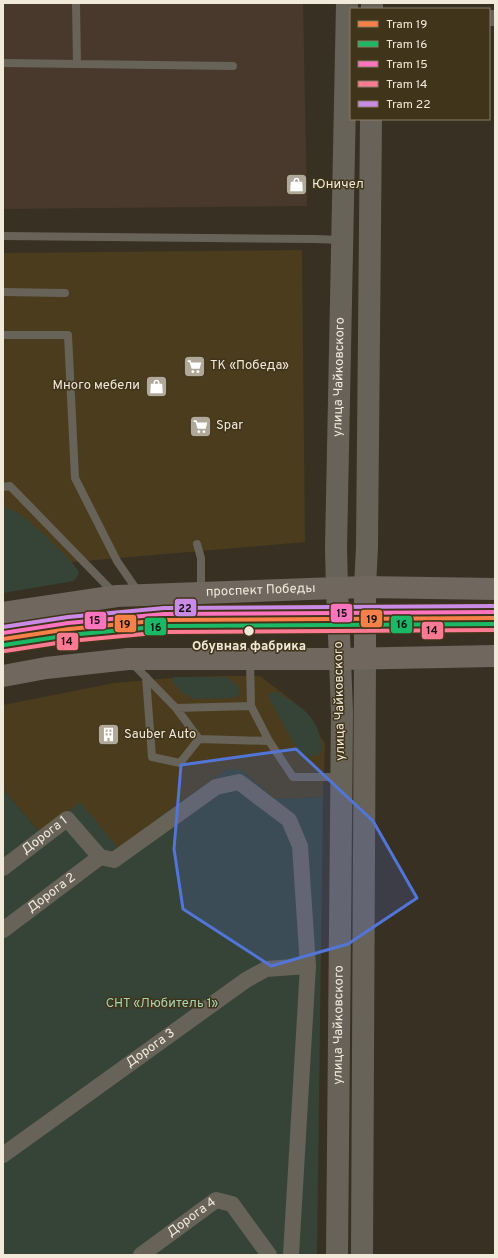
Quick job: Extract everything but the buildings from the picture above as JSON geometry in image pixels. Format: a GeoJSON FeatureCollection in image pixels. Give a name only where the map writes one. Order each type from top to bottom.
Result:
{"type":"FeatureCollection","features":[{"type":"Feature","properties":{"kind":"main road","name":"улица Чайковского"},"geometry":{"type":"LineString","coordinates":[[337,1255],[342,713],[336,548],[347,3]]}},
{"type":"Feature","properties":{"kind":"main road","name":"улица Чайковского"},"geometry":{"type":"LineString","coordinates":[[362,1255],[365,587],[367,540],[371,120]]}},
{"type":"Feature","properties":{"kind":"main road","name":"проспект Победы"},"geometry":{"type":"LineString","coordinates":[[3,613],[117,596],[365,587],[495,589]]}},
{"type":"Feature","properties":{"kind":"main road"},"geometry":{"type":"LineString","coordinates":[[3,676],[46,668],[128,659],[340,659],[495,656]]}},
{"type":"Feature","properties":{"kind":"street"},"geometry":{"type":"LineString","coordinates":[[100,857],[114,860],[216,787],[239,782],[289,820],[300,846],[308,966],[291,1255]]}},
{"type":"Feature","properties":{"kind":"street","name":"Дорога 1"},"geometry":{"type":"LineString","coordinates":[[3,868],[67,819],[100,857]]}},
{"type":"Feature","properties":{"kind":"street","name":"Дорога 2"},"geometry":{"type":"LineString","coordinates":[[3,930],[100,857]]}},
{"type":"Feature","properties":{"kind":"street","name":"Дорога 3"},"geometry":{"type":"LineString","coordinates":[[3,1155],[246,980],[266,969],[308,966]]}},
{"type":"Feature","properties":{"kind":"street","name":"Дорога 4"},"geometry":{"type":"LineString","coordinates":[[141,1255],[216,1200],[232,1204],[269,1255]]}},
{"type":"Feature","properties":{"kind":"lane"},"geometry":{"type":"LineString","coordinates":[[76,3],[77,64]]}},
{"type":"Feature","properties":{"kind":"lane"},"geometry":{"type":"LineString","coordinates":[[3,63],[233,66]]}},
{"type":"Feature","properties":{"kind":"lane"},"geometry":{"type":"LineString","coordinates":[[3,236],[343,240]]}},
{"type":"Feature","properties":{"kind":"lane"},"geometry":{"type":"LineString","coordinates":[[3,292],[65,293]]}},
{"type":"Feature","properties":{"kind":"lane"},"geometry":{"type":"LineString","coordinates":[[3,336],[68,335],[75,478],[117,561],[140,595]]}},
{"type":"Feature","properties":{"kind":"lane"},"geometry":{"type":"LineString","coordinates":[[3,487],[10,486],[117,596]]}},
{"type":"Feature","properties":{"kind":"lane"},"geometry":{"type":"LineString","coordinates":[[197,544],[201,558],[201,593]]}},
{"type":"Feature","properties":{"kind":"lane"},"geometry":{"type":"LineString","coordinates":[[128,659],[176,708],[199,739]]}},
{"type":"Feature","properties":{"kind":"lane"},"geometry":{"type":"LineString","coordinates":[[250,659],[251,706],[269,741],[293,777],[341,777]]}},
{"type":"Feature","properties":{"kind":"lane"},"geometry":{"type":"LineString","coordinates":[[146,678],[152,758],[180,763],[199,739]]}},
{"type":"Feature","properties":{"kind":"lane"},"geometry":{"type":"LineString","coordinates":[[176,708],[251,706]]}},
{"type":"Feature","properties":{"kind":"lane"},"geometry":{"type":"LineString","coordinates":[[199,739],[269,741]]}},
{"type":"Feature","properties":{"kind":"highlighted area"},"geometry":{"type":"Polygon","coordinates":[[[296,749],[373,821],[417,898],[348,944],[271,966],[183,909],[174,849],[181,765],[296,749]]]}},
{"type":"Feature","properties":{"kind":"shaded area"},"geometry":{"type":"Polygon","coordinates":[[[3,3],[303,3],[307,206],[3,209],[3,3]]]}},
{"type":"Feature","properties":{"kind":"shaded area"},"geometry":{"type":"Polygon","coordinates":[[[302,250],[305,542],[3,568],[3,253],[302,250]]]}},
{"type":"Feature","properties":{"kind":"shaded area"},"geometry":{"type":"Polygon","coordinates":[[[260,676],[294,702],[325,743],[323,797],[275,799],[241,770],[120,850],[40,833],[3,789],[3,705],[114,683],[183,677],[260,676]]]}},
{"type":"Feature","properties":{"kind":"green space"},"geometry":{"type":"Polygon","coordinates":[[[3,507],[14,510],[68,558],[79,572],[74,581],[3,593],[3,507]]]}},
{"type":"Feature","properties":{"kind":"green space"},"geometry":{"type":"Polygon","coordinates":[[[174,677],[226,677],[238,686],[239,695],[231,698],[194,699],[183,693],[173,683],[172,679],[174,677]]]}},
{"type":"Feature","properties":{"kind":"green space"},"geometry":{"type":"Polygon","coordinates":[[[275,691],[297,704],[314,721],[322,744],[322,749],[319,755],[307,755],[301,753],[297,749],[268,696],[275,691]]]}},
{"type":"Feature","properties":{"kind":"green space","name":"СНТ «Любитель 1»"},"geometry":{"type":"Polygon","coordinates":[[[228,769],[241,770],[275,799],[323,797],[317,1255],[3,1255],[3,789],[40,833],[80,802],[120,850],[163,814],[228,769]]]}},
{"type":"Feature","properties":{"kind":"tram line","name":"22"},"geometry":{"type":"LineString","coordinates":[[3,627],[68,617],[164,608],[495,606]]}},
{"type":"Feature","properties":{"kind":"tram line","name":"15"},"geometry":{"type":"LineString","coordinates":[[3,633],[68,623],[164,614],[495,612]]}},
{"type":"Feature","properties":{"kind":"tram line","name":"19"},"geometry":{"type":"LineString","coordinates":[[3,639],[69,629],[164,620],[495,618]]}},
{"type":"Feature","properties":{"kind":"tram line","name":"16"},"geometry":{"type":"LineString","coordinates":[[4,645],[70,635],[164,626],[495,624]]}},
{"type":"Feature","properties":{"kind":"tram line","name":"14"},"geometry":{"type":"LineString","coordinates":[[5,651],[70,641],[165,632],[495,630]]}},
{"type":"Feature","properties":{"kind":"place","name":"Юничел"},"geometry":{"type":"Point","coordinates":[297,185]}},
{"type":"Feature","properties":{"kind":"place","name":"ТК «Победа»"},"geometry":{"type":"Point","coordinates":[195,366]}},
{"type":"Feature","properties":{"kind":"place","name":"Много мебели"},"geometry":{"type":"Point","coordinates":[156,386]}},
{"type":"Feature","properties":{"kind":"place","name":"Spar"},"geometry":{"type":"Point","coordinates":[200,426]}},
{"type":"Feature","properties":{"kind":"place","name":"Обувная фабрика"},"geometry":{"type":"Point","coordinates":[249,631]}},
{"type":"Feature","properties":{"kind":"place","name":"Sauber Auto"},"geometry":{"type":"Point","coordinates":[108,735]}}]}
